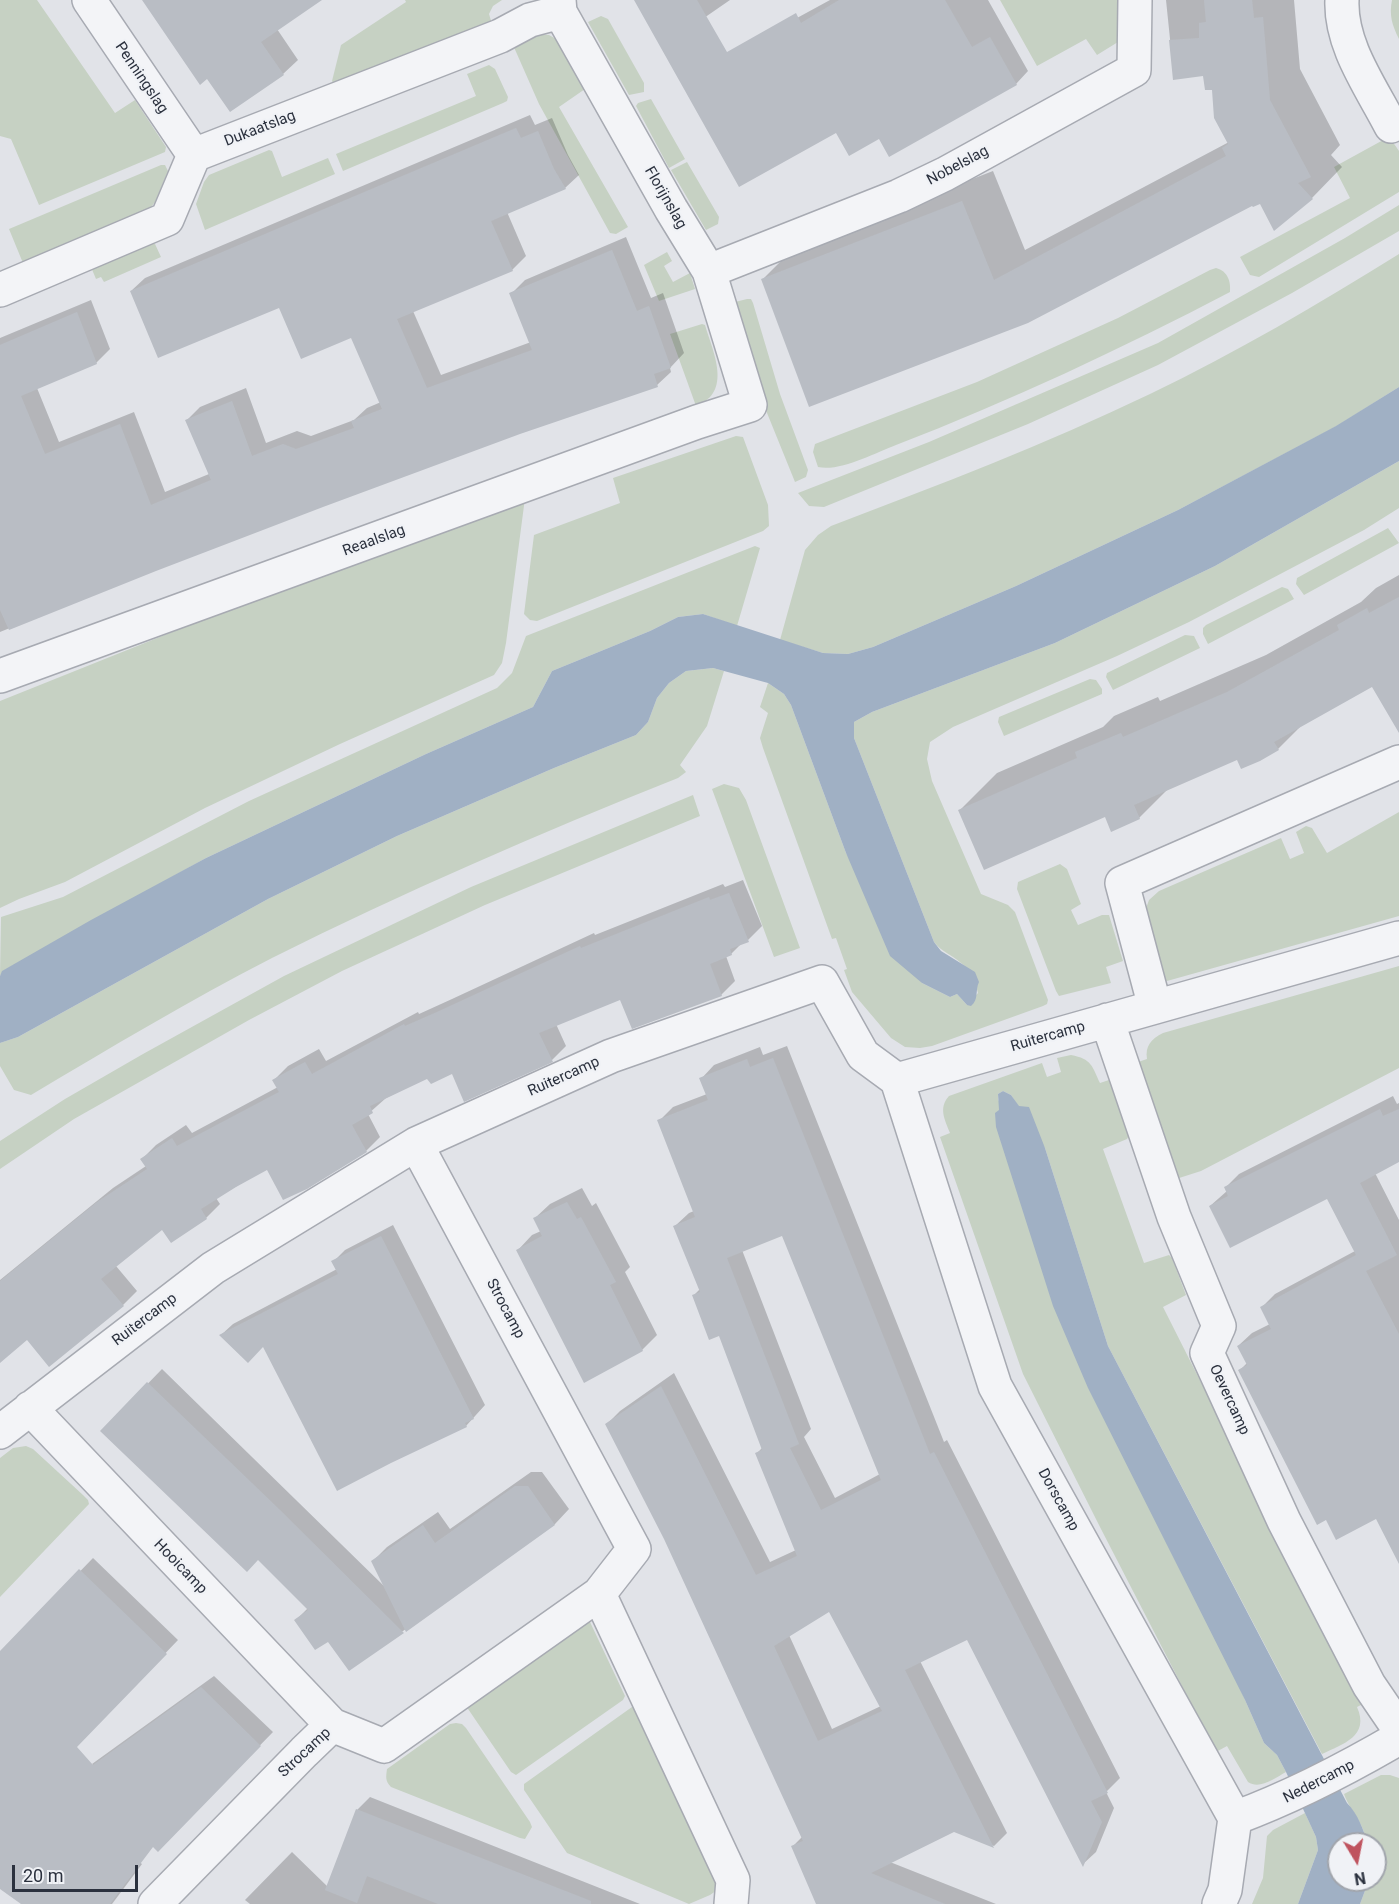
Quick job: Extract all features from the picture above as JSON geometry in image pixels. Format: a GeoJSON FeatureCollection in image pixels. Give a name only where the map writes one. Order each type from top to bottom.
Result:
{"type":"FeatureCollection","features":[{"type":"Feature","properties":{"kind":"street","name":"Penningslag"},"geometry":{"type":"LineString","coordinates":[[89,0],[194,155]]}},
{"type":"Feature","properties":{"kind":"street","name":"Nobelslag"},"geometry":{"type":"LineString","coordinates":[[709,271],[899,196],[945,174],[1134,70],[1135,0]]}},
{"type":"Feature","properties":{"kind":"street"},"geometry":{"type":"LineString","coordinates":[[1342,0],[1346,38],[1391,126]]}},
{"type":"Feature","properties":{"kind":"street","name":"Dukaatslag"},"geometry":{"type":"LineString","coordinates":[[194,155],[500,36],[559,6]]}},
{"type":"Feature","properties":{"kind":"street","name":"Florijnslag"},"geometry":{"type":"LineString","coordinates":[[559,6],[671,209],[709,271],[750,405]]}},
{"type":"Feature","properties":{"kind":"street"},"geometry":{"type":"LineString","coordinates":[[0,290],[167,219],[194,155]]}},
{"type":"Feature","properties":{"kind":"street","name":"Reaalslag"},"geometry":{"type":"LineString","coordinates":[[0,676],[697,422],[750,405]]}},
{"type":"Feature","properties":{"kind":"street"},"geometry":{"type":"LineString","coordinates":[[1155,1007],[1122,883],[1399,762]]}},
{"type":"Feature","properties":{"kind":"street","name":"Ruitercamp"},"geometry":{"type":"LineString","coordinates":[[0,1432],[213,1268],[416,1144],[611,1056],[822,982],[863,1055],[897,1080],[1399,938]]}},
{"type":"Feature","properties":{"kind":"street","name":"Oevercamp"},"geometry":{"type":"LineString","coordinates":[[1107,1020],[1174,1216],[1219,1326],[1207,1353],[1284,1521],[1370,1685],[1399,1729]]}},
{"type":"Feature","properties":{"kind":"street","name":"Dorscamp"},"geometry":{"type":"LineString","coordinates":[[897,1080],[995,1386],[1235,1818]]}},
{"type":"Feature","properties":{"kind":"street","name":"Strocamp"},"geometry":{"type":"LineString","coordinates":[[155,1904],[332,1725],[384,1746],[599,1594],[634,1549],[416,1144]]}},
{"type":"Feature","properties":{"kind":"street","name":"Hooicamp"},"geometry":{"type":"LineString","coordinates":[[30,1408],[332,1725]]}},
{"type":"Feature","properties":{"kind":"street"},"geometry":{"type":"LineString","coordinates":[[599,1594],[733,1880],[731,1904]]}},
{"type":"Feature","properties":{"kind":"street","name":"Nedercamp"},"geometry":{"type":"LineString","coordinates":[[1235,1818],[1274,1804],[1358,1762],[1399,1738]]}},
{"type":"Feature","properties":{"kind":"street"},"geometry":{"type":"LineString","coordinates":[[1219,1904],[1224,1890],[1235,1818]]}},
{"type":"Feature","properties":{"kind":"green space"},"geometry":{"type":"Polygon","coordinates":[[[0,0],[37,0],[115,113],[135,100],[166,147],[165,152],[39,205],[11,139],[0,136],[0,0]]]}},
{"type":"Feature","properties":{"kind":"green space"},"geometry":{"type":"Polygon","coordinates":[[[405,0],[502,0],[493,6],[489,14],[492,24],[337,89],[332,81],[341,45],[406,2],[405,0]]]}},
{"type":"Feature","properties":{"kind":"green space"},"geometry":{"type":"Polygon","coordinates":[[[1000,0],[1122,0],[1118,42],[1097,55],[1086,39],[1037,66],[1000,0]]]}},
{"type":"Feature","properties":{"kind":"green space"},"geometry":{"type":"Polygon","coordinates":[[[1392,0],[1399,0],[1399,39],[1392,20],[1392,0]]]}},
{"type":"Feature","properties":{"kind":"green space"},"geometry":{"type":"Polygon","coordinates":[[[601,16],[608,19],[644,83],[644,92],[629,95],[588,22],[601,16]]]}},
{"type":"Feature","properties":{"kind":"green space"},"geometry":{"type":"Polygon","coordinates":[[[538,34],[549,35],[558,40],[585,89],[559,107],[628,227],[616,234],[610,233],[539,104],[513,45],[538,34]]]}},
{"type":"Feature","properties":{"kind":"green space"},"geometry":{"type":"Polygon","coordinates":[[[489,65],[495,69],[508,97],[507,101],[343,171],[336,154],[476,96],[467,74],[489,65]]]}},
{"type":"Feature","properties":{"kind":"green space"},"geometry":{"type":"Polygon","coordinates":[[[651,99],[685,159],[669,168],[636,106],[638,103],[651,99]]]}},
{"type":"Feature","properties":{"kind":"green space"},"geometry":{"type":"Polygon","coordinates":[[[1390,138],[1399,151],[1399,192],[1259,277],[1250,275],[1240,257],[1350,198],[1334,167],[1390,138]]]}},
{"type":"Feature","properties":{"kind":"green space"},"geometry":{"type":"Polygon","coordinates":[[[269,150],[272,151],[282,177],[328,158],[335,174],[205,230],[196,204],[209,175],[269,150]]]}},
{"type":"Feature","properties":{"kind":"green space"},"geometry":{"type":"Polygon","coordinates":[[[687,162],[719,217],[718,224],[706,230],[671,170],[687,162]]]}},
{"type":"Feature","properties":{"kind":"green space"},"geometry":{"type":"Polygon","coordinates":[[[165,165],[168,171],[155,202],[147,212],[25,268],[9,229],[165,165]]]}},
{"type":"Feature","properties":{"kind":"green space"},"geometry":{"type":"Polygon","coordinates":[[[1399,205],[1399,231],[1292,293],[1158,365],[1028,424],[824,507],[809,506],[798,493],[929,442],[1158,343],[1345,238],[1399,205]]]}},
{"type":"Feature","properties":{"kind":"green space"},"geometry":{"type":"Polygon","coordinates":[[[151,242],[155,244],[161,257],[104,282],[101,277],[96,279],[91,267],[151,242]]]}},
{"type":"Feature","properties":{"kind":"green space"},"geometry":{"type":"Polygon","coordinates":[[[667,252],[672,261],[664,266],[673,282],[690,273],[695,289],[659,301],[644,265],[667,252]]]}},
{"type":"Feature","properties":{"kind":"green space"},"geometry":{"type":"Polygon","coordinates":[[[1399,254],[1399,387],[1337,426],[1178,510],[1016,586],[873,647],[848,654],[823,653],[780,640],[805,550],[818,535],[831,526],[1032,447],[1150,394],[1214,362],[1399,254]]]}},
{"type":"Feature","properties":{"kind":"green space"},"geometry":{"type":"Polygon","coordinates":[[[1216,268],[1228,277],[1230,292],[1148,334],[981,411],[868,457],[837,467],[818,467],[813,452],[815,444],[977,382],[1118,318],[1216,268]]]}},
{"type":"Feature","properties":{"kind":"green space"},"geometry":{"type":"Polygon","coordinates":[[[751,299],[753,303],[780,394],[808,470],[806,477],[795,482],[765,408],[735,302],[751,299]]]}},
{"type":"Feature","properties":{"kind":"green space"},"geometry":{"type":"Polygon","coordinates":[[[705,325],[715,359],[717,381],[714,391],[707,400],[696,406],[670,334],[705,325]]]}},
{"type":"Feature","properties":{"kind":"green space"},"geometry":{"type":"Polygon","coordinates":[[[736,436],[743,437],[768,505],[769,526],[763,531],[537,621],[530,620],[524,614],[534,535],[620,503],[613,478],[736,436]]]}},
{"type":"Feature","properties":{"kind":"green space"},"geometry":{"type":"Polygon","coordinates":[[[1399,461],[1399,508],[1364,530],[1189,622],[953,727],[930,742],[927,759],[932,781],[981,894],[1008,905],[1015,912],[1048,1000],[1043,1006],[932,1046],[905,1047],[891,1038],[852,992],[836,938],[832,939],[763,748],[760,738],[768,713],[760,707],[768,683],[784,694],[791,705],[846,853],[922,983],[950,997],[957,994],[967,1005],[978,993],[976,985],[964,965],[934,942],[854,738],[854,722],[872,712],[1055,643],[1215,566],[1399,461]]]}},
{"type":"Feature","properties":{"kind":"green space"},"geometry":{"type":"Polygon","coordinates":[[[525,498],[506,643],[502,663],[494,675],[205,808],[65,882],[0,908],[0,701],[267,594],[525,498]]]}},
{"type":"Feature","properties":{"kind":"green space"},"geometry":{"type":"Polygon","coordinates":[[[1388,528],[1399,543],[1304,595],[1296,584],[1297,578],[1388,528]]]}},
{"type":"Feature","properties":{"kind":"green space"},"geometry":{"type":"Polygon","coordinates":[[[755,546],[760,548],[737,626],[703,614],[678,617],[650,631],[552,671],[533,707],[426,754],[206,858],[3,971],[0,976],[1,917],[63,897],[249,801],[497,688],[512,673],[526,636],[755,546]]]}},
{"type":"Feature","properties":{"kind":"green space"},"geometry":{"type":"Polygon","coordinates":[[[1282,587],[1288,589],[1294,599],[1208,644],[1203,634],[1203,628],[1206,625],[1282,587]]]}},
{"type":"Feature","properties":{"kind":"green space"},"geometry":{"type":"Polygon","coordinates":[[[1185,635],[1194,636],[1200,648],[1113,690],[1106,677],[1107,673],[1185,635]]]}},
{"type":"Feature","properties":{"kind":"green space"},"geometry":{"type":"Polygon","coordinates":[[[713,668],[724,671],[707,726],[680,765],[686,772],[678,778],[473,864],[272,958],[150,1025],[31,1095],[14,1090],[0,1066],[0,1043],[18,1037],[268,899],[397,836],[636,735],[648,722],[657,698],[669,683],[686,671],[713,668]]]}},
{"type":"Feature","properties":{"kind":"green space"},"geometry":{"type":"Polygon","coordinates":[[[1090,679],[1096,680],[1102,689],[1102,694],[1004,736],[998,722],[999,717],[1090,679]]]}},
{"type":"Feature","properties":{"kind":"green space"},"geometry":{"type":"Polygon","coordinates":[[[724,784],[739,788],[746,800],[800,948],[774,957],[712,789],[724,784]]]}},
{"type":"Feature","properties":{"kind":"green space"},"geometry":{"type":"Polygon","coordinates":[[[693,795],[700,816],[485,905],[342,971],[249,1020],[74,1119],[0,1169],[0,1141],[65,1099],[284,976],[471,887],[693,795]]]}},
{"type":"Feature","properties":{"kind":"green space"},"geometry":{"type":"Polygon","coordinates":[[[1399,812],[1399,916],[1167,981],[1161,979],[1145,911],[1149,900],[1159,891],[1281,838],[1290,859],[1304,853],[1296,832],[1306,826],[1312,828],[1327,853],[1399,812]]]}},
{"type":"Feature","properties":{"kind":"green space"},"geometry":{"type":"Polygon","coordinates":[[[1060,864],[1067,869],[1081,904],[1071,910],[1078,925],[1102,915],[1109,915],[1123,961],[1106,967],[1111,983],[1059,996],[1017,889],[1018,882],[1060,864]]]}},
{"type":"Feature","properties":{"kind":"green space"},"geometry":{"type":"Polygon","coordinates":[[[1399,966],[1399,1068],[1201,1171],[1176,1179],[1135,1063],[1147,1059],[1147,1050],[1152,1040],[1163,1033],[1399,966]]]}},
{"type":"Feature","properties":{"kind":"green space"},"geometry":{"type":"Polygon","coordinates":[[[1071,1055],[1087,1061],[1100,1083],[1109,1080],[1129,1136],[1103,1149],[1144,1263],[1169,1255],[1172,1258],[1186,1295],[1163,1307],[1363,1704],[1357,1707],[1360,1725],[1357,1732],[1346,1742],[1322,1754],[1108,1346],[1045,1148],[1011,1095],[1003,1091],[998,1094],[998,1099],[1245,1700],[1264,1743],[1277,1755],[1286,1772],[1262,1784],[1248,1782],[1227,1746],[1216,1752],[1023,1374],[940,1137],[950,1133],[943,1110],[949,1096],[1042,1063],[1047,1077],[1061,1072],[1057,1058],[1071,1055]]]}},
{"type":"Feature","properties":{"kind":"green space"},"geometry":{"type":"Polygon","coordinates":[[[26,1446],[33,1449],[83,1495],[89,1504],[0,1597],[0,1458],[13,1448],[26,1446]]]}},
{"type":"Feature","properties":{"kind":"green space"},"geometry":{"type":"Polygon","coordinates":[[[580,1621],[590,1622],[625,1696],[623,1700],[516,1775],[511,1772],[464,1703],[580,1621]]]}},
{"type":"Feature","properties":{"kind":"green space"},"geometry":{"type":"Polygon","coordinates":[[[639,1702],[723,1886],[710,1895],[689,1904],[567,1853],[524,1790],[524,1784],[639,1702]]]}},
{"type":"Feature","properties":{"kind":"green space"},"geometry":{"type":"Polygon","coordinates":[[[456,1723],[466,1728],[530,1822],[532,1827],[525,1839],[391,1787],[388,1783],[387,1769],[450,1724],[456,1723]]]}},
{"type":"Feature","properties":{"kind":"green space"},"geometry":{"type":"Polygon","coordinates":[[[1381,1775],[1399,1778],[1399,1904],[1360,1904],[1364,1892],[1387,1892],[1387,1832],[1364,1832],[1344,1794],[1381,1775]]]}},
{"type":"Feature","properties":{"kind":"green space"},"geometry":{"type":"Polygon","coordinates":[[[1305,1813],[1316,1837],[1318,1850],[1298,1904],[1252,1904],[1263,1878],[1267,1836],[1273,1830],[1305,1813]]]}},
{"type":"Feature","properties":{"kind":"water"},"geometry":{"type":"Polygon","coordinates":[[[1399,387],[1399,461],[1215,566],[1055,643],[872,712],[854,722],[854,738],[934,942],[941,951],[975,972],[979,982],[975,1001],[971,1006],[967,1005],[957,994],[950,997],[922,983],[890,956],[846,853],[791,705],[784,694],[768,683],[713,668],[686,671],[669,683],[657,698],[648,722],[636,735],[397,836],[268,899],[18,1037],[0,1043],[0,976],[2,971],[206,858],[426,754],[533,707],[552,671],[650,631],[678,617],[703,614],[823,653],[848,654],[873,647],[1016,586],[1178,510],[1336,426],[1399,387]]]}},
{"type":"Feature","properties":{"kind":"water"},"geometry":{"type":"Polygon","coordinates":[[[1003,1091],[1011,1095],[1019,1106],[1029,1107],[1045,1148],[1108,1346],[1347,1803],[1360,1822],[1364,1832],[1327,1832],[1327,1892],[1364,1892],[1360,1904],[1298,1904],[1318,1850],[1316,1837],[1277,1755],[1264,1743],[1245,1700],[1088,1388],[1053,1306],[996,1127],[995,1113],[999,1110],[998,1094],[1003,1091]]]}},
{"type":"Feature","properties":{"kind":"building"},"geometry":{"type":"Polygon","coordinates":[[[142,0],[322,0],[261,42],[284,75],[230,112],[207,79],[200,85],[142,0]]]}},
{"type":"Feature","properties":{"kind":"building"},"geometry":{"type":"Polygon","coordinates":[[[634,0],[697,0],[727,52],[796,13],[801,23],[839,0],[945,0],[972,47],[990,37],[1017,85],[889,157],[879,139],[849,156],[836,133],[739,187],[634,0]]]}},
{"type":"Feature","properties":{"kind":"building"},"geometry":{"type":"Polygon","coordinates":[[[1204,0],[1252,0],[1254,18],[1263,17],[1270,100],[1311,177],[1298,183],[1313,199],[1274,231],[1260,204],[1252,206],[1028,323],[809,407],[761,279],[962,201],[994,280],[1226,156],[1222,148],[1228,144],[1214,118],[1212,90],[1205,90],[1203,76],[1173,80],[1169,40],[1199,38],[1199,23],[1206,22],[1204,0]]]}},
{"type":"Feature","properties":{"kind":"building"},"geometry":{"type":"Polygon","coordinates":[[[516,128],[521,138],[538,131],[554,169],[566,189],[491,221],[513,271],[397,319],[427,388],[532,350],[509,293],[612,250],[637,311],[649,306],[671,368],[654,374],[658,387],[520,434],[323,507],[9,630],[0,610],[0,345],[77,312],[97,364],[21,396],[45,454],[120,424],[151,505],[211,480],[185,420],[232,401],[252,456],[283,444],[296,449],[354,428],[351,421],[382,409],[351,338],[301,359],[279,308],[158,358],[130,291],[516,128]]]}},
{"type":"Feature","properties":{"kind":"building"},"geometry":{"type":"Polygon","coordinates":[[[1399,597],[1399,733],[1372,687],[1274,742],[1279,750],[1260,761],[1241,769],[1237,760],[1134,805],[1140,819],[1111,832],[1105,817],[984,870],[958,810],[1077,758],[1075,752],[1121,733],[1123,737],[1227,692],[1339,630],[1337,625],[1367,608],[1369,613],[1399,597]]]}},
{"type":"Feature","properties":{"kind":"building"},"geometry":{"type":"Polygon","coordinates":[[[729,893],[749,942],[730,949],[732,955],[710,964],[722,996],[632,1029],[620,1000],[539,1033],[553,1062],[464,1102],[452,1074],[431,1084],[427,1079],[370,1106],[373,1113],[352,1125],[367,1152],[307,1189],[283,1200],[267,1170],[236,1187],[201,1209],[207,1219],[171,1243],[162,1230],[101,1279],[124,1306],[49,1367],[27,1340],[0,1363],[0,1281],[97,1202],[147,1169],[140,1159],[172,1138],[177,1146],[279,1092],[272,1080],[305,1062],[312,1074],[404,1024],[405,1026],[437,1012],[580,946],[581,948],[709,897],[710,900],[729,893]]]}},
{"type":"Feature","properties":{"kind":"building"},"geometry":{"type":"Polygon","coordinates":[[[773,1058],[930,1454],[934,1452],[1108,1793],[1091,1801],[1102,1822],[1083,1867],[967,1640],[905,1670],[994,1848],[954,1832],[871,1873],[945,1904],[816,1904],[791,1846],[803,1841],[664,1539],[605,1424],[661,1386],[756,1575],[797,1556],[755,1453],[762,1450],[719,1336],[709,1340],[692,1295],[700,1292],[673,1226],[695,1217],[657,1120],[708,1100],[699,1078],[747,1059],[750,1067],[773,1058]],[[782,1236],[727,1258],[799,1444],[790,1448],[821,1510],[881,1480],[782,1236]],[[829,1612],[774,1646],[818,1741],[882,1711],[829,1612]]]}},
{"type":"Feature","properties":{"kind":"building"},"geometry":{"type":"Polygon","coordinates":[[[1380,1109],[1383,1116],[1399,1109],[1399,1162],[1360,1183],[1397,1255],[1366,1271],[1399,1334],[1399,1564],[1376,1519],[1336,1540],[1326,1520],[1317,1525],[1238,1370],[1247,1365],[1237,1346],[1271,1329],[1260,1307],[1356,1255],[1327,1199],[1230,1248],[1209,1206],[1228,1196],[1224,1187],[1380,1109]]]}},
{"type":"Feature","properties":{"kind":"building"},"geometry":{"type":"Polygon","coordinates":[[[567,1202],[577,1219],[581,1217],[616,1282],[610,1285],[643,1351],[584,1383],[516,1250],[542,1236],[533,1218],[567,1202]]]}},
{"type":"Feature","properties":{"kind":"building"},"geometry":{"type":"Polygon","coordinates":[[[381,1236],[474,1419],[465,1423],[467,1427],[337,1491],[263,1347],[248,1363],[219,1335],[338,1274],[331,1261],[381,1236]]]}},
{"type":"Feature","properties":{"kind":"building"},"geometry":{"type":"Polygon","coordinates":[[[147,1382],[404,1633],[349,1671],[328,1642],[315,1650],[294,1620],[308,1610],[258,1560],[247,1572],[100,1431],[147,1382]]]}},
{"type":"Feature","properties":{"kind":"building"},"geometry":{"type":"Polygon","coordinates":[[[515,1486],[528,1486],[555,1525],[406,1632],[371,1561],[423,1525],[435,1543],[515,1486]]]}},
{"type":"Feature","properties":{"kind":"building"},"geometry":{"type":"Polygon","coordinates":[[[79,1569],[167,1654],[77,1747],[93,1765],[201,1687],[261,1746],[158,1852],[153,1847],[110,1904],[21,1904],[0,1889],[0,1651],[79,1569]]]}},
{"type":"Feature","properties":{"kind":"building"},"geometry":{"type":"Polygon","coordinates":[[[356,1809],[591,1901],[591,1904],[438,1904],[367,1876],[357,1903],[325,1890],[356,1809]]]}}]}
